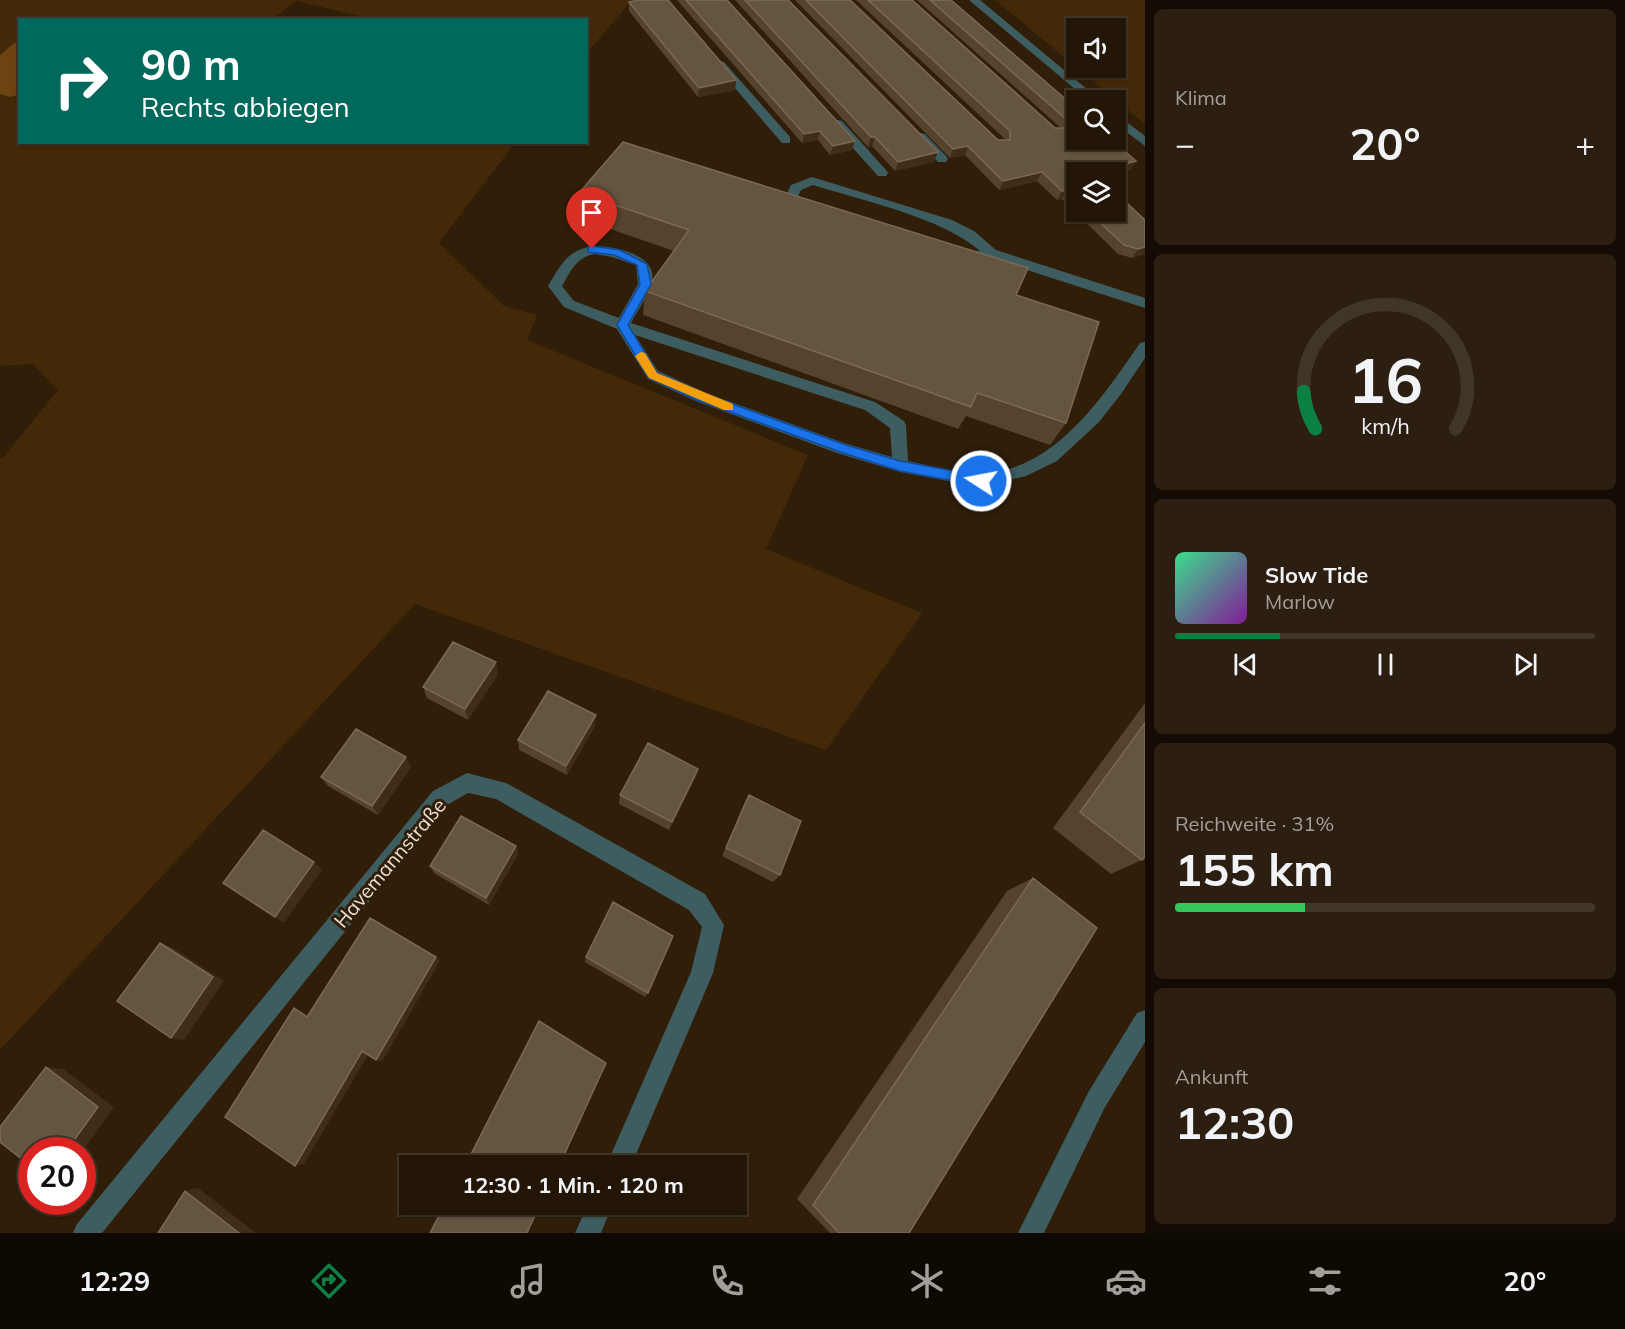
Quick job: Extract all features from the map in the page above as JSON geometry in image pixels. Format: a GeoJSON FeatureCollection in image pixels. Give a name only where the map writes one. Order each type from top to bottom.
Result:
{"type":"FeatureCollection","features":[{"type":"Feature","properties":{"kind":"street"},"geometry":{"type":"LineString","coordinates":[[974,0],[1083,90]]}},
{"type":"Feature","properties":{"kind":"street"},"geometry":{"type":"LineString","coordinates":[[710,52],[786,140]]}},
{"type":"Feature","properties":{"kind":"street"},"geometry":{"type":"LineString","coordinates":[[828,114],[882,173]]}},
{"type":"Feature","properties":{"kind":"street"},"geometry":{"type":"LineString","coordinates":[[910,126],[942,159]]}},
{"type":"Feature","properties":{"kind":"street"},"geometry":{"type":"LineString","coordinates":[[1126,126],[1145,142]]}},
{"type":"Feature","properties":{"kind":"street"},"geometry":{"type":"LineString","coordinates":[[789,202],[796,188],[812,181],[947,223],[969,234],[991,253],[1145,303]]}},
{"type":"Feature","properties":{"kind":"street"},"geometry":{"type":"LineString","coordinates":[[622,325],[645,284],[642,264],[616,252],[592,249],[570,260],[555,286],[569,304],[622,325],[870,406],[898,425],[900,466]]}},
{"type":"Feature","properties":{"kind":"street"},"geometry":{"type":"LineString","coordinates":[[942,252],[969,257],[991,253]]}},
{"type":"Feature","properties":{"kind":"street"},"geometry":{"type":"LineString","coordinates":[[622,325],[653,375],[712,401],[843,449],[900,466],[981,481],[1020,472],[1051,458],[1093,418],[1116,390],[1145,347]]}},
{"type":"Feature","properties":{"kind":"street","name":"Havemannstraße"},"geometry":{"type":"LineString","coordinates":[[86,1233],[440,798],[467,783],[499,790],[697,902],[713,925],[702,973],[623,1155]]}},
{"type":"Feature","properties":{"kind":"street"},"geometry":{"type":"LineString","coordinates":[[1031,1233],[1097,1099],[1145,1021]]}},
{"type":"Feature","properties":{"kind":"street"},"geometry":{"type":"LineString","coordinates":[[588,1233],[596,1215]]}},
{"type":"Feature","properties":{"kind":"shaded area"},"geometry":{"type":"Polygon","coordinates":[[[0,0],[632,0],[588,52],[588,18],[367,18],[297,1],[273,18],[18,18],[18,42],[0,55],[0,0]]]}},
{"type":"Feature","properties":{"kind":"shaded area"},"geometry":{"type":"Polygon","coordinates":[[[995,0],[1145,0],[1145,124],[1126,108],[1126,90],[1104,90],[1089,78],[1126,78],[1126,18],[1066,18],[1066,59],[995,0]]]}},
{"type":"Feature","properties":{"kind":"shaded area"},"geometry":{"type":"Polygon","coordinates":[[[18,42],[18,95],[10,97],[0,94],[0,55],[18,42]]]}},
{"type":"Feature","properties":{"kind":"shaded area"},"geometry":{"type":"Polygon","coordinates":[[[0,94],[10,97],[18,95],[18,144],[514,144],[439,243],[504,306],[537,315],[527,340],[808,455],[766,549],[922,613],[826,750],[415,604],[0,1050],[0,458],[3,458],[58,390],[33,364],[0,366],[0,94]]]}},
{"type":"Feature","properties":{"kind":"building"},"geometry":{"type":"Polygon","coordinates":[[[668,0],[736,80],[699,88],[629,2],[668,0]]]}},
{"type":"Feature","properties":{"kind":"building"},"geometry":{"type":"Polygon","coordinates":[[[686,0],[727,0],[855,141],[833,146],[820,131],[804,134],[686,0]]]}},
{"type":"Feature","properties":{"kind":"building"},"geometry":{"type":"Polygon","coordinates":[[[745,0],[788,0],[938,152],[898,162],[875,137],[871,137],[745,0]]]}},
{"type":"Feature","properties":{"kind":"building"},"geometry":{"type":"Polygon","coordinates":[[[806,0],[850,0],[998,140],[1010,140],[1010,131],[868,0],[912,0],[1055,128],[1066,128],[1066,150],[1123,150],[1136,161],[1126,164],[1066,162],[1066,190],[1062,191],[1042,172],[1003,181],[968,146],[953,149],[806,0]]]}},
{"type":"Feature","properties":{"kind":"building"},"geometry":{"type":"Polygon","coordinates":[[[930,0],[951,0],[1066,99],[1066,119],[930,0]]]}},
{"type":"Feature","properties":{"kind":"building"},"geometry":{"type":"Polygon","coordinates":[[[623,142],[1028,268],[1016,295],[1099,322],[1066,423],[977,393],[971,407],[645,291],[689,230],[579,193],[623,142]]]}},
{"type":"Feature","properties":{"kind":"building"},"geometry":{"type":"Polygon","coordinates":[[[1126,202],[1145,220],[1145,247],[1138,249],[1124,245],[1100,222],[1126,222],[1126,202]]]}},
{"type":"Feature","properties":{"kind":"building"},"geometry":{"type":"Polygon","coordinates":[[[453,642],[496,662],[465,709],[423,687],[453,642]]]}},
{"type":"Feature","properties":{"kind":"building"},"geometry":{"type":"Polygon","coordinates":[[[548,691],[596,715],[566,766],[518,740],[548,691]]]}},
{"type":"Feature","properties":{"kind":"building"},"geometry":{"type":"Polygon","coordinates":[[[1145,723],[1145,857],[1142,860],[1080,812],[1145,723]]]}},
{"type":"Feature","properties":{"kind":"building"},"geometry":{"type":"Polygon","coordinates":[[[356,729],[406,757],[372,806],[321,777],[356,729]]]}},
{"type":"Feature","properties":{"kind":"building"},"geometry":{"type":"Polygon","coordinates":[[[648,743],[698,769],[672,822],[620,795],[648,743]]]}},
{"type":"Feature","properties":{"kind":"building"},"geometry":{"type":"Polygon","coordinates":[[[749,795],[801,821],[780,875],[726,848],[749,795]]]}},
{"type":"Feature","properties":{"kind":"building"},"geometry":{"type":"Polygon","coordinates":[[[461,816],[516,846],[486,898],[430,866],[461,816]]]}},
{"type":"Feature","properties":{"kind":"building"},"geometry":{"type":"Polygon","coordinates":[[[263,830],[314,862],[275,917],[223,883],[263,830]]]}},
{"type":"Feature","properties":{"kind":"building"},"geometry":{"type":"Polygon","coordinates":[[[1033,878],[1097,928],[909,1233],[839,1233],[813,1205],[1033,878]]]}},
{"type":"Feature","properties":{"kind":"building"},"geometry":{"type":"Polygon","coordinates":[[[613,902],[673,936],[648,993],[586,957],[613,902]]]}},
{"type":"Feature","properties":{"kind":"building"},"geometry":{"type":"Polygon","coordinates":[[[370,918],[436,957],[376,1060],[362,1051],[295,1166],[225,1117],[294,1008],[307,1017],[370,918]]]}},
{"type":"Feature","properties":{"kind":"building"},"geometry":{"type":"Polygon","coordinates":[[[160,943],[213,977],[171,1038],[117,1001],[160,943]]]}},
{"type":"Feature","properties":{"kind":"building"},"geometry":{"type":"Polygon","coordinates":[[[539,1021],[606,1063],[564,1155],[471,1155],[539,1021]]]}},
{"type":"Feature","properties":{"kind":"building"},"geometry":{"type":"Polygon","coordinates":[[[46,1067],[98,1107],[76,1137],[18,1137],[18,1156],[0,1142],[0,1127],[46,1067]]]}},
{"type":"Feature","properties":{"kind":"building"},"geometry":{"type":"Polygon","coordinates":[[[185,1191],[239,1233],[158,1233],[185,1191]]]}},
{"type":"Feature","properties":{"kind":"building"},"geometry":{"type":"Polygon","coordinates":[[[439,1215],[535,1215],[527,1233],[430,1233],[439,1215]]]}},
{"type":"Feature","properties":{"kind":"slow traffic"},"geometry":{"type":"LineString","coordinates":[[641,356],[653,375],[728,407]]}},
{"type":"Feature","properties":{"kind":"route"},"geometry":{"type":"LineString","coordinates":[[592,249],[616,252],[642,264],[645,284],[622,325],[653,375],[701,397],[843,449],[900,466],[981,481]]}}]}
